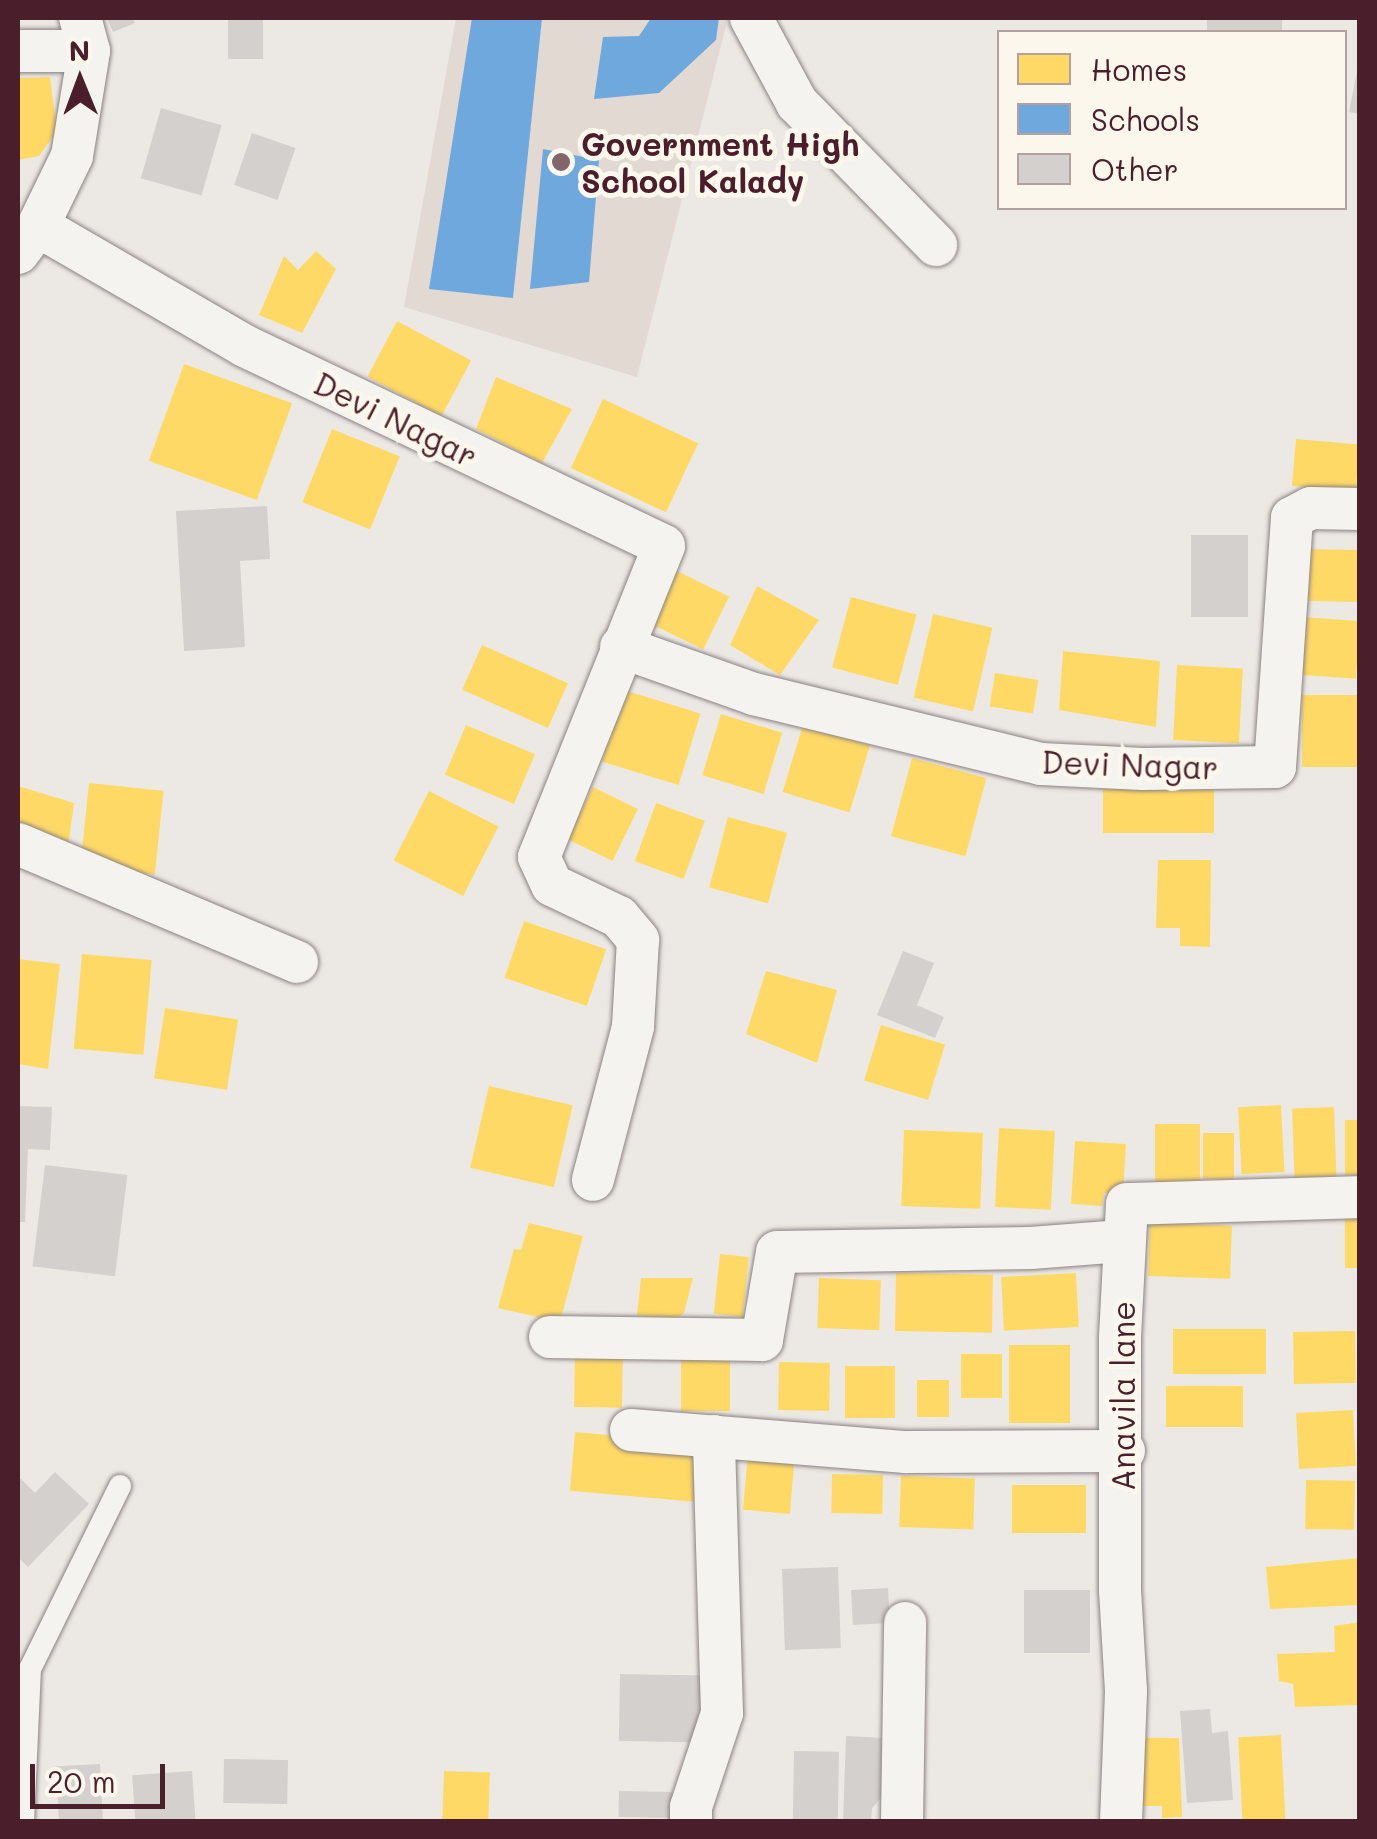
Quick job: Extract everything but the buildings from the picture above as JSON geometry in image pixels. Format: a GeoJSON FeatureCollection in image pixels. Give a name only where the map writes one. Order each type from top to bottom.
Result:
{"type":"FeatureCollection","features":[{"type":"Feature","properties":{"kind":"street"},"geometry":{"type":"LineString","coordinates":[[751,18],[796,103],[936,245]]}},
{"type":"Feature","properties":{"kind":"street"},"geometry":{"type":"LineString","coordinates":[[18,51],[84,34],[72,156],[28,240]]}},
{"type":"Feature","properties":{"kind":"street","name":"Devi Nagar"},"geometry":{"type":"LineString","coordinates":[[28,240],[664,546],[540,857],[552,885],[619,917],[638,940],[633,1027],[592,1180]]}},
{"type":"Feature","properties":{"kind":"street","name":"Devi Nagar"},"geometry":{"type":"LineString","coordinates":[[621,647],[754,694],[1041,764],[1143,769],[1276,767],[1292,518],[1311,508],[1360,509]]}},
{"type":"Feature","properties":{"kind":"street"},"geometry":{"type":"LineString","coordinates":[[18,844],[297,962]]}},
{"type":"Feature","properties":{"kind":"street","name":"Anavila lane"},"geometry":{"type":"LineString","coordinates":[[1120,1822],[1126,1691],[1120,1591],[1124,1451],[1122,1241],[1127,1204],[1360,1197]]}},
{"type":"Feature","properties":{"kind":"street"},"geometry":{"type":"LineString","coordinates":[[550,1336],[762,1340],[777,1252],[1031,1248],[1122,1241]]}},
{"type":"Feature","properties":{"kind":"street"},"geometry":{"type":"LineString","coordinates":[[631,1430],[906,1452],[1124,1451]]}},
{"type":"Feature","properties":{"kind":"street"},"geometry":{"type":"LineString","coordinates":[[691,1822],[691,1807],[722,1713],[714,1436]]}},
{"type":"Feature","properties":{"kind":"street"},"geometry":{"type":"LineString","coordinates":[[902,1822],[905,1624]]}},
{"type":"Feature","properties":{"kind":"lane"},"geometry":{"type":"LineString","coordinates":[[22,1822],[30,1669],[120,1486]]}},
{"type":"Feature","properties":{"kind":"shaded area","name":"Government High School Kalady"},"geometry":{"type":"Polygon","coordinates":[[[456,18],[728,18],[637,377],[404,307],[456,18]]]}},
{"type":"Feature","properties":{"kind":"place","name":"Government High School Kalady"},"geometry":{"type":"Point","coordinates":[561,162]}}]}
